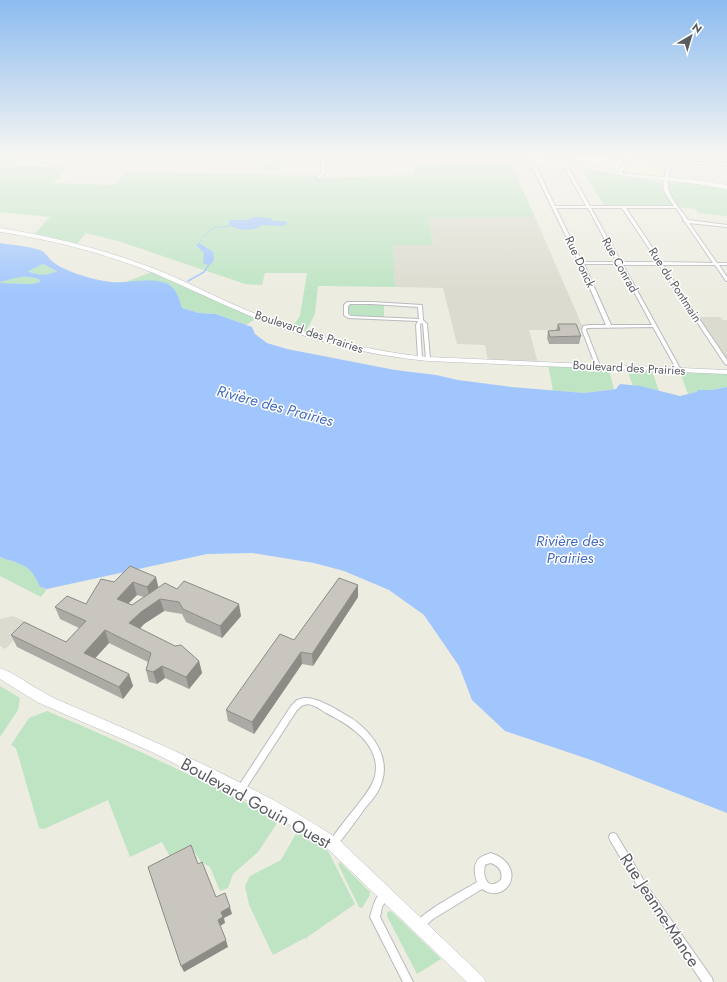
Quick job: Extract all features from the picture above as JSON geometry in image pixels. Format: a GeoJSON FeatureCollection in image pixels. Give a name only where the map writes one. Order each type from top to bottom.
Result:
{"type":"FeatureCollection","features":[{"type":"Feature","properties":{"kind":"street","name":"Rue Donck"},"geometry":{"type":"LineString","coordinates":[[551,202],[609,326]]}},
{"type":"Feature","properties":{"kind":"street","name":"Rue Conrad"},"geometry":{"type":"LineString","coordinates":[[585,202],[679,370]]}},
{"type":"Feature","properties":{"kind":"street"},"geometry":{"type":"LineString","coordinates":[[674,202],[685,221],[727,280]]}},
{"type":"Feature","properties":{"kind":"street"},"geometry":{"type":"LineString","coordinates":[[554,207],[677,207]]}},
{"type":"Feature","properties":{"kind":"street","name":"Rue du Pontmain"},"geometry":{"type":"LineString","coordinates":[[623,207],[661,262],[727,364]]}},
{"type":"Feature","properties":{"kind":"street"},"geometry":{"type":"LineString","coordinates":[[685,221],[727,226]]}},
{"type":"Feature","properties":{"kind":"street","name":"Boulevard des Prairies"},"geometry":{"type":"LineString","coordinates":[[0,230],[32,235],[103,253],[190,285],[241,310],[283,326],[350,347],[394,356],[424,359],[727,372]]}},
{"type":"Feature","properties":{"kind":"street"},"geometry":{"type":"LineString","coordinates":[[581,263],[661,262],[727,264]]}},
{"type":"Feature","properties":{"kind":"street"},"geometry":{"type":"LineString","coordinates":[[421,320],[350,318],[346,315],[346,305],[349,303],[372,303],[420,306],[421,320],[425,324],[424,359]]}},
{"type":"Feature","properties":{"kind":"street"},"geometry":{"type":"LineString","coordinates":[[598,366],[584,330],[588,326],[654,326]]}},
{"type":"Feature","properties":{"kind":"street","name":"Boulevard Gouin Ouest"},"geometry":{"type":"LineString","coordinates":[[0,673],[41,698],[156,748],[240,790],[306,826],[333,844],[478,982]]}},
{"type":"Feature","properties":{"kind":"street"},"geometry":{"type":"LineString","coordinates":[[240,790],[294,708],[299,703],[309,701],[337,714],[357,727],[371,740],[378,755],[380,767],[379,780],[375,788],[333,844]]}},
{"type":"Feature","properties":{"kind":"street","name":"Rue Jeanne-Mance"},"geometry":{"type":"LineString","coordinates":[[613,837],[644,889],[708,982]]}},
{"type":"Feature","properties":{"kind":"street"},"geometry":{"type":"LineString","coordinates":[[419,926],[430,916],[482,884]]}},
{"type":"Feature","properties":{"kind":"street"},"geometry":{"type":"LineString","coordinates":[[385,895],[378,905],[375,917],[408,982]]}},
{"type":"Feature","properties":{"kind":"shaded area"},"geometry":{"type":"Polygon","coordinates":[[[535,217],[584,330],[529,330],[538,363],[488,361],[485,345],[457,344],[443,288],[395,287],[393,245],[433,245],[429,218],[535,217]]]}},
{"type":"Feature","properties":{"kind":"shaded area"},"geometry":{"type":"Polygon","coordinates":[[[696,317],[720,317],[723,320],[727,320],[727,364],[696,317]]]}},
{"type":"Feature","properties":{"kind":"shaded area"},"geometry":{"type":"Polygon","coordinates":[[[13,616],[31,624],[5,649],[0,646],[0,619],[13,616]]]}},
{"type":"Feature","properties":{"kind":"green space"},"geometry":{"type":"Polygon","coordinates":[[[0,202],[528,202],[535,217],[429,218],[433,245],[393,245],[395,287],[318,286],[315,314],[306,331],[293,326],[300,316],[307,273],[265,273],[262,285],[245,284],[118,241],[86,233],[77,244],[34,234],[50,217],[0,212],[0,202]]]}},
{"type":"Feature","properties":{"kind":"green space"},"geometry":{"type":"Polygon","coordinates":[[[602,202],[727,202],[727,216],[698,213],[695,209],[677,207],[605,207],[602,202]]]}},
{"type":"Feature","properties":{"kind":"green space"},"geometry":{"type":"Polygon","coordinates":[[[43,264],[57,271],[42,275],[35,274],[27,270],[43,264]]]}},
{"type":"Feature","properties":{"kind":"green space"},"geometry":{"type":"Polygon","coordinates":[[[154,271],[259,317],[246,325],[216,314],[199,313],[182,308],[175,290],[170,285],[165,283],[153,281],[123,283],[154,271]]]}},
{"type":"Feature","properties":{"kind":"green space"},"geometry":{"type":"Polygon","coordinates":[[[19,276],[33,277],[39,279],[40,282],[31,284],[0,283],[19,276]]]}},
{"type":"Feature","properties":{"kind":"green space"},"geometry":{"type":"Polygon","coordinates":[[[349,303],[384,304],[384,319],[355,318],[346,315],[346,305],[349,303]]]}},
{"type":"Feature","properties":{"kind":"green space"},"geometry":{"type":"Polygon","coordinates":[[[548,364],[608,366],[614,389],[584,393],[553,391],[548,364]]]}},
{"type":"Feature","properties":{"kind":"green space"},"geometry":{"type":"Polygon","coordinates":[[[626,367],[652,371],[659,391],[633,386],[626,367]]]}},
{"type":"Feature","properties":{"kind":"green space"},"geometry":{"type":"Polygon","coordinates":[[[679,370],[727,372],[727,387],[712,390],[698,390],[688,394],[679,370]]]}},
{"type":"Feature","properties":{"kind":"green space"},"geometry":{"type":"Polygon","coordinates":[[[0,557],[25,566],[29,569],[37,579],[40,587],[47,589],[41,597],[0,576],[0,557]]]}},
{"type":"Feature","properties":{"kind":"green space"},"geometry":{"type":"Polygon","coordinates":[[[0,686],[20,698],[18,710],[0,737],[0,686]]]}},
{"type":"Feature","properties":{"kind":"green space"},"geometry":{"type":"Polygon","coordinates":[[[47,711],[161,761],[272,816],[277,823],[258,852],[233,874],[228,888],[220,891],[210,867],[201,862],[194,851],[172,861],[162,842],[130,857],[108,800],[44,829],[39,828],[16,748],[11,745],[29,718],[47,711]]]}},
{"type":"Feature","properties":{"kind":"green space"},"geometry":{"type":"Polygon","coordinates":[[[300,831],[328,851],[355,904],[306,938],[308,941],[305,938],[273,955],[249,905],[245,886],[250,876],[281,860],[297,832],[300,831]]]}},
{"type":"Feature","properties":{"kind":"green space"},"geometry":{"type":"Polygon","coordinates":[[[340,862],[370,892],[370,895],[362,908],[359,907],[338,864],[340,862]]]}},
{"type":"Feature","properties":{"kind":"green space"},"geometry":{"type":"Polygon","coordinates":[[[390,911],[441,959],[417,974],[387,916],[387,913],[390,911]]]}},
{"type":"Feature","properties":{"kind":"water"},"geometry":{"type":"Polygon","coordinates":[[[255,217],[269,218],[274,221],[284,221],[288,223],[283,226],[262,225],[250,230],[236,228],[228,224],[230,220],[247,220],[255,217]]]}},
{"type":"Feature","properties":{"kind":"water","name":"Rivière des Prairies"},"geometry":{"type":"Polygon","coordinates":[[[0,243],[40,250],[59,266],[80,275],[111,282],[150,280],[165,283],[171,286],[175,291],[182,308],[199,313],[216,314],[252,327],[255,334],[267,343],[287,349],[395,370],[511,387],[584,393],[616,389],[620,384],[640,386],[680,396],[696,392],[698,390],[712,390],[727,387],[727,813],[594,761],[505,731],[472,700],[459,666],[424,615],[389,590],[344,571],[314,563],[252,553],[207,554],[47,589],[40,587],[37,579],[25,566],[0,557],[0,283],[31,284],[40,282],[39,279],[24,277],[0,282],[0,243]],[[43,264],[28,271],[42,275],[57,271],[43,264]]]}},
{"type":"Feature","properties":{"kind":"water"},"geometry":{"type":"Polygon","coordinates":[[[201,244],[213,252],[214,259],[212,263],[208,265],[203,263],[204,253],[196,245],[201,244]]]}},
{"type":"Feature","properties":{"kind":"building"},"geometry":{"type":"Polygon","coordinates":[[[558,324],[576,324],[581,336],[550,337],[548,331],[560,330],[558,324]]]}},
{"type":"Feature","properties":{"kind":"building"},"geometry":{"type":"Polygon","coordinates":[[[130,566],[156,577],[147,587],[133,582],[117,599],[132,605],[165,583],[177,589],[184,581],[239,604],[220,626],[183,609],[179,602],[160,599],[141,612],[129,623],[175,646],[181,645],[199,661],[186,677],[162,666],[153,672],[146,670],[151,653],[105,630],[84,653],[129,674],[119,687],[11,635],[24,622],[66,642],[86,621],[55,607],[67,596],[86,604],[101,579],[114,582],[130,566]]]}},
{"type":"Feature","properties":{"kind":"building"},"geometry":{"type":"Polygon","coordinates":[[[339,578],[358,585],[312,654],[301,652],[252,722],[226,710],[280,634],[294,640],[339,578]]]}},
{"type":"Feature","properties":{"kind":"building"},"geometry":{"type":"Polygon","coordinates":[[[191,845],[198,864],[202,862],[216,897],[225,893],[230,907],[221,912],[223,917],[218,920],[226,940],[181,966],[148,867],[191,845]]]}},
{"type":"Feature","properties":{"kind":"waterway"},"geometry":{"type":"LineString","coordinates":[[204,237],[213,228],[229,226]]}},
{"type":"Feature","properties":{"kind":"waterway"},"geometry":{"type":"LineString","coordinates":[[198,245],[201,240]]}},
{"type":"Feature","properties":{"kind":"waterway"},"geometry":{"type":"LineString","coordinates":[[188,281],[204,272],[210,263]]}}]}
